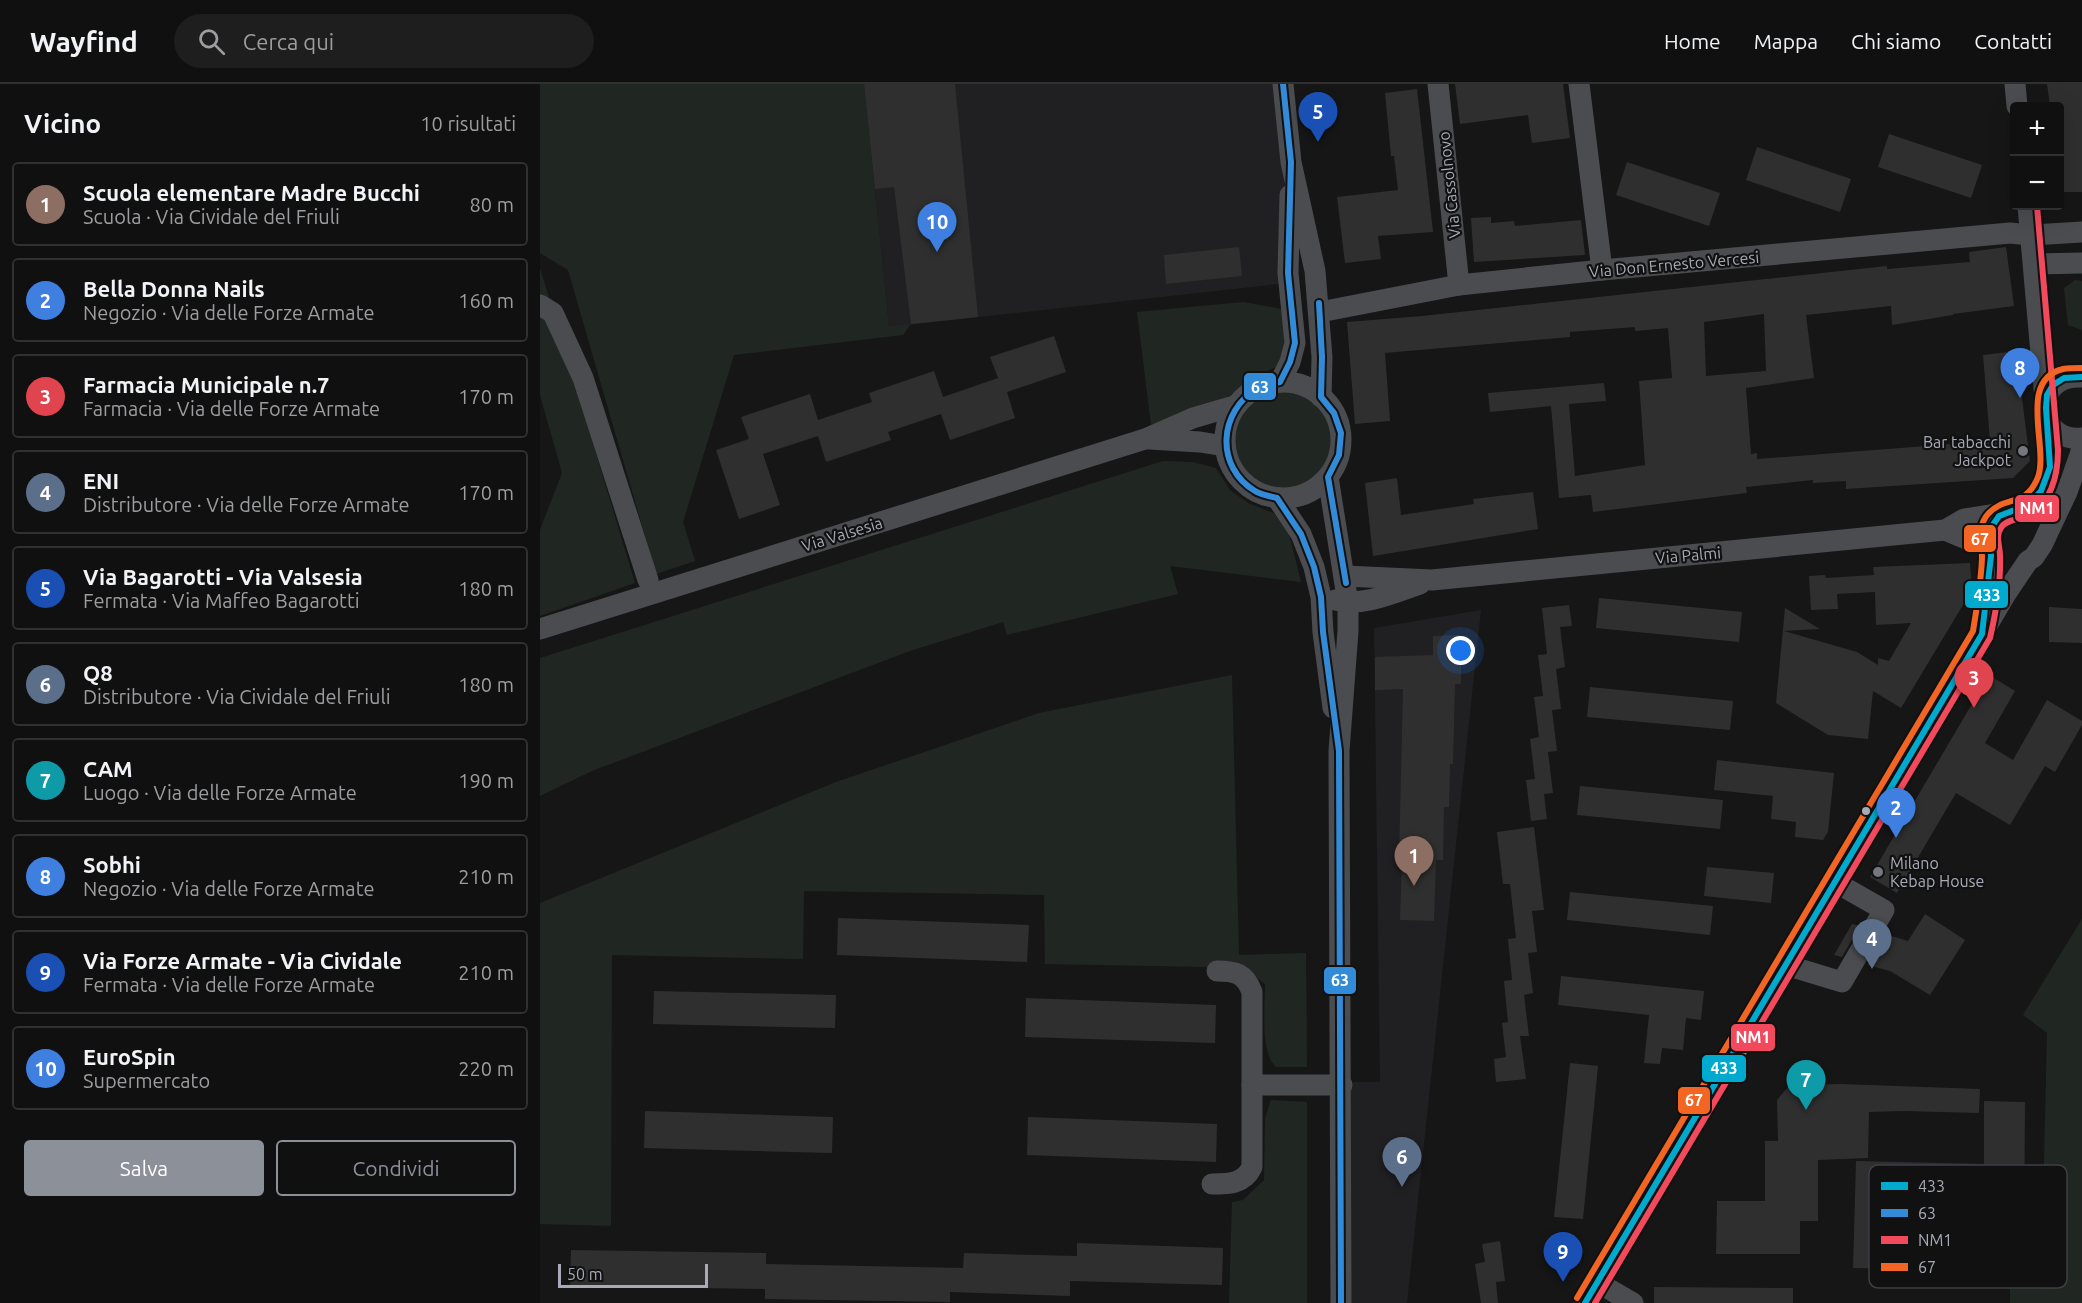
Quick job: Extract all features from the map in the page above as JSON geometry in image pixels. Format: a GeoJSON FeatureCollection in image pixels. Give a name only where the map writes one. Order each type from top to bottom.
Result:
{"type":"FeatureCollection","features":[{"type":"Feature","properties":{"kind":"street"},"geometry":{"type":"LineString","coordinates":[[1283,84],[1291,162],[1315,270],[1320,312],[1323,380],[1321,397]]}},
{"type":"Feature","properties":{"kind":"street","name":"Via Cassolnovo"},"geometry":{"type":"LineString","coordinates":[[1438,84],[1459,285]]}},
{"type":"Feature","properties":{"kind":"street"},"geometry":{"type":"LineString","coordinates":[[1579,84],[1602,270]]}},
{"type":"Feature","properties":{"kind":"street"},"geometry":{"type":"LineString","coordinates":[[2015,84],[2017,102]]}},
{"type":"Feature","properties":{"kind":"street"},"geometry":{"type":"LineString","coordinates":[[1280,382],[1290,362],[1295,343],[1288,273],[1291,162]]}},
{"type":"Feature","properties":{"kind":"street"},"geometry":{"type":"LineString","coordinates":[[1982,634],[1989,587],[1990,528],[1993,522],[2009,511],[2031,502],[2041,490],[2047,476],[2050,450],[2028,210]]}},
{"type":"Feature","properties":{"kind":"street","name":"Via Don Ernesto Vercesi"},"geometry":{"type":"LineString","coordinates":[[1320,312],[1459,285],[2010,233],[2031,235],[2082,232]]}},
{"type":"Feature","properties":{"kind":"street"},"geometry":{"type":"LineString","coordinates":[[2034,264],[2082,263]]}},
{"type":"Feature","properties":{"kind":"street"},"geometry":{"type":"LineString","coordinates":[[540,305],[553,313],[583,378],[648,580]]}},
{"type":"Feature","properties":{"kind":"street"},"geometry":{"type":"LineString","coordinates":[[2039,346],[2078,376]]}},
{"type":"Feature","properties":{"kind":"street"},"geometry":{"type":"LineString","coordinates":[[2078,376],[2060,381],[2048,392],[2045,407],[2048,422],[2058,434],[2073,439],[2082,438]]}},
{"type":"Feature","properties":{"kind":"street"},"geometry":{"type":"LineString","coordinates":[[1280,382],[1302,385],[1321,397],[1334,413],[1341,433],[1339,455],[1328,477],[1308,493],[1294,497],[1276,498],[1263,495],[1244,484],[1231,466],[1225,446],[1227,424],[1237,405],[1253,391],[1280,382]]}},
{"type":"Feature","properties":{"kind":"street","name":"Via Valsesia"},"geometry":{"type":"LineString","coordinates":[[540,629],[1145,439],[1192,417],[1237,405]]}},
{"type":"Feature","properties":{"kind":"street","name":"Via Valsesia"},"geometry":{"type":"LineString","coordinates":[[1145,439],[1200,442],[1225,446]]}},
{"type":"Feature","properties":{"kind":"street"},"geometry":{"type":"LineString","coordinates":[[2079,458],[2078,483],[2082,492]]}},
{"type":"Feature","properties":{"kind":"street"},"geometry":{"type":"LineString","coordinates":[[1585,1303],[1982,634],[2035,553],[2067,492],[2079,458]]}},
{"type":"Feature","properties":{"kind":"street"},"geometry":{"type":"LineString","coordinates":[[1328,477],[1348,603],[1339,751],[1341,1303]]}},
{"type":"Feature","properties":{"kind":"street"},"geometry":{"type":"LineString","coordinates":[[1276,498],[1301,534],[1314,567],[1321,597],[1323,632],[1339,751]]}},
{"type":"Feature","properties":{"kind":"street"},"geometry":{"type":"LineString","coordinates":[[2051,523],[2082,500]]}},
{"type":"Feature","properties":{"kind":"street"},"geometry":{"type":"LineString","coordinates":[[1990,546],[1995,555],[2007,563],[2021,564],[2035,553],[2043,532],[2037,521],[2028,512],[2009,511]]}},
{"type":"Feature","properties":{"kind":"street","name":"Via Palmi"},"geometry":{"type":"LineString","coordinates":[[1345,576],[1432,580],[1945,530],[1964,519],[2009,511]]}},
{"type":"Feature","properties":{"kind":"street","name":"Via Palmi"},"geometry":{"type":"LineString","coordinates":[[1945,530],[1990,546]]}},
{"type":"Feature","properties":{"kind":"street","name":"Via Palmi"},"geometry":{"type":"LineString","coordinates":[[1321,597],[1348,603],[1371,601],[1432,580]]}},
{"type":"Feature","properties":{"kind":"street"},"geometry":{"type":"LineString","coordinates":[[1786,965],[1842,982],[1884,910],[1835,882]]}},
{"type":"Feature","properties":{"kind":"street"},"geometry":{"type":"LineString","coordinates":[[1212,1184],[1242,1180],[1252,1167],[1252,992],[1248,981],[1240,975],[1230,971],[1217,971]]}},
{"type":"Feature","properties":{"kind":"street"},"geometry":{"type":"LineString","coordinates":[[1252,1085],[1341,1085]]}},
{"type":"Feature","properties":{"kind":"street"},"geometry":{"type":"LineString","coordinates":[[1597,1282],[1633,1303]]}},
{"type":"Feature","properties":{"kind":"shaded area"},"geometry":{"type":"Polygon","coordinates":[[[540,84],[864,84],[889,326],[911,324],[903,335],[734,355],[683,522],[695,561],[656,574],[568,270],[540,253],[540,84]]]}},
{"type":"Feature","properties":{"kind":"shaded area"},"geometry":{"type":"Polygon","coordinates":[[[864,84],[1282,84],[1290,162],[1288,283],[889,327],[864,84]]]}},
{"type":"Feature","properties":{"kind":"shaded area"},"geometry":{"type":"Polygon","coordinates":[[[540,268],[635,583],[540,616],[540,530],[562,473],[540,395],[540,268]]]}},
{"type":"Feature","properties":{"kind":"shaded area"},"geometry":{"type":"Polygon","coordinates":[[[2075,280],[2082,281],[2082,330],[2068,325],[2064,288],[2075,280]]]}},
{"type":"Feature","properties":{"kind":"shaded area"},"geometry":{"type":"Polygon","coordinates":[[[1243,302],[1282,309],[1285,349],[1276,367],[1254,376],[1229,396],[1151,425],[1137,312],[1243,302]]]}},
{"type":"Feature","properties":{"kind":"shaded area"},"geometry":{"type":"Polygon","coordinates":[[[1283,392],[1302,396],[1318,406],[1328,422],[1332,441],[1328,460],[1318,476],[1302,486],[1283,490],[1264,486],[1248,476],[1238,460],[1234,441],[1238,422],[1248,406],[1264,396],[1283,392]]]}},
{"type":"Feature","properties":{"kind":"shaded area"},"geometry":{"type":"Polygon","coordinates":[[[1163,461],[1193,462],[1216,468],[1230,490],[1250,504],[1274,513],[1289,534],[1301,582],[1170,566],[1178,594],[1007,635],[1003,622],[910,651],[592,771],[540,796],[540,658],[1163,461]]]}},
{"type":"Feature","properties":{"kind":"shaded area"},"geometry":{"type":"Polygon","coordinates":[[[1481,610],[1407,1303],[1345,1303],[1346,1082],[1380,1082],[1374,628],[1481,610]]]}},
{"type":"Feature","properties":{"kind":"shaded area"},"geometry":{"type":"Polygon","coordinates":[[[1232,675],[1239,955],[1306,953],[1307,1067],[1276,1067],[1271,1060],[1265,1040],[1265,984],[1249,972],[1229,962],[1207,967],[1045,964],[1044,895],[804,891],[803,959],[612,955],[611,1226],[540,1224],[540,903],[836,782],[1039,713],[1232,675]]]}},
{"type":"Feature","properties":{"kind":"shaded area"},"geometry":{"type":"Polygon","coordinates":[[[2082,919],[2082,1303],[2010,1303],[2010,1289],[2067,1288],[2067,1165],[2044,1165],[2047,1033],[2023,1015],[2082,919]]]}},
{"type":"Feature","properties":{"kind":"shaded area"},"geometry":{"type":"Polygon","coordinates":[[[1271,1100],[1307,1102],[1307,1303],[1229,1303],[1232,1202],[1243,1200],[1264,1180],[1265,1118],[1271,1100]]]}},
{"type":"Feature","properties":{"kind":"building"},"geometry":{"type":"Polygon","coordinates":[[[864,84],[955,84],[978,317],[911,324],[894,187],[875,189],[864,84]]]}},
{"type":"Feature","properties":{"kind":"building"},"geometry":{"type":"Polygon","coordinates":[[[1455,84],[1563,84],[1570,138],[1532,143],[1528,115],[1460,124],[1455,84]]]}},
{"type":"Feature","properties":{"kind":"building"},"geometry":{"type":"Polygon","coordinates":[[[2047,84],[2082,84],[2082,192],[2064,192],[2064,102],[2049,102],[2047,84]]]}},
{"type":"Feature","properties":{"kind":"building"},"geometry":{"type":"Polygon","coordinates":[[[1417,89],[1433,232],[1378,236],[1381,259],[1345,263],[1337,197],[1398,190],[1394,156],[1391,156],[1385,93],[1417,89]]]}},
{"type":"Feature","properties":{"kind":"building"},"geometry":{"type":"Polygon","coordinates":[[[1889,134],[1982,165],[1971,198],[1878,167],[1889,134]]]}},
{"type":"Feature","properties":{"kind":"building"},"geometry":{"type":"Polygon","coordinates":[[[1757,147],[1851,179],[1840,212],[1746,180],[1757,147]]]}},
{"type":"Feature","properties":{"kind":"building"},"geometry":{"type":"Polygon","coordinates":[[[1627,162],[1720,193],[1709,226],[1616,195],[1627,162]]]}},
{"type":"Feature","properties":{"kind":"building"},"geometry":{"type":"Polygon","coordinates":[[[1491,217],[1491,223],[1514,221],[1515,226],[1581,220],[1585,255],[1474,262],[1471,218],[1491,217]]]}},
{"type":"Feature","properties":{"kind":"building"},"geometry":{"type":"Polygon","coordinates":[[[1239,247],[1242,276],[1166,284],[1164,255],[1239,247]]]}},
{"type":"Feature","properties":{"kind":"building"},"geometry":{"type":"Polygon","coordinates":[[[2006,247],[2014,306],[1892,325],[1891,306],[1806,315],[1814,378],[1746,388],[1751,454],[1757,453],[1757,459],[1990,441],[1983,355],[2016,351],[2030,461],[2013,478],[1846,489],[1846,481],[1813,483],[1813,480],[1746,487],[1747,493],[1593,512],[1591,495],[1559,498],[1551,406],[1490,412],[1488,393],[1604,383],[1606,401],[1569,404],[1575,476],[1645,465],[1639,381],[1672,378],[1668,328],[1635,331],[1635,327],[1570,332],[1570,337],[1385,353],[1390,421],[1355,424],[1347,322],[1887,266],[1887,269],[1970,262],[1969,252],[2006,247]],[[1764,314],[1704,322],[1706,376],[1766,371],[1764,314]]]}},
{"type":"Feature","properties":{"kind":"building"},"geometry":{"type":"Polygon","coordinates":[[[1054,336],[1066,372],[1007,392],[1015,418],[950,440],[941,414],[888,432],[891,440],[826,462],[818,436],[763,454],[780,505],[739,519],[716,450],[749,439],[741,417],[810,394],[818,420],[872,402],[869,393],[934,371],[943,397],[998,378],[990,357],[1054,336]]]}},
{"type":"Feature","properties":{"kind":"building"},"geometry":{"type":"Polygon","coordinates":[[[1397,478],[1401,515],[1474,504],[1473,499],[1533,492],[1538,529],[1373,556],[1365,483],[1397,478]]]}},
{"type":"Feature","properties":{"kind":"building"},"geometry":{"type":"Polygon","coordinates":[[[1970,563],[1972,590],[1901,708],[1873,691],[1868,739],[1828,735],[1776,703],[1785,608],[1820,629],[1784,631],[1857,652],[1878,665],[1878,658],[1889,661],[1911,623],[1876,625],[1875,592],[1837,594],[1838,609],[1811,610],[1809,576],[1825,575],[1826,578],[1874,575],[1873,567],[1970,563]]]}},
{"type":"Feature","properties":{"kind":"building"},"geometry":{"type":"Polygon","coordinates":[[[1599,598],[1742,612],[1739,642],[1596,628],[1599,598]]]}},
{"type":"Feature","properties":{"kind":"building"},"geometry":{"type":"Polygon","coordinates":[[[1569,605],[1572,626],[1560,627],[1565,667],[1556,669],[1561,709],[1552,710],[1557,751],[1548,752],[1553,793],[1544,794],[1547,819],[1531,821],[1526,780],[1535,779],[1530,739],[1539,737],[1534,697],[1543,696],[1538,655],[1547,654],[1542,608],[1569,605]]]}},
{"type":"Feature","properties":{"kind":"building"},"geometry":{"type":"Polygon","coordinates":[[[2049,607],[2082,609],[2082,643],[2049,642],[2049,607]]]}},
{"type":"Feature","properties":{"kind":"building"},"geometry":{"type":"Polygon","coordinates":[[[1461,635],[1461,684],[1455,684],[1453,764],[1450,764],[1449,807],[1444,807],[1443,860],[1436,860],[1434,921],[1400,920],[1403,689],[1375,690],[1375,657],[1433,655],[1433,636],[1461,635]]]}},
{"type":"Feature","properties":{"kind":"building"},"geometry":{"type":"Polygon","coordinates":[[[1989,675],[2015,691],[1985,743],[2013,760],[2047,700],[2082,721],[2082,725],[2055,772],[2045,766],[2010,825],[1956,793],[1897,893],[1870,877],[1989,675]]]}},
{"type":"Feature","properties":{"kind":"building"},"geometry":{"type":"Polygon","coordinates":[[[1590,687],[1733,701],[1730,730],[1587,717],[1590,687]]]}},
{"type":"Feature","properties":{"kind":"building"},"geometry":{"type":"Polygon","coordinates":[[[1717,760],[1834,773],[1828,832],[1823,840],[1795,837],[1796,822],[1771,819],[1773,796],[1714,790],[1717,760]]]}},
{"type":"Feature","properties":{"kind":"building"},"geometry":{"type":"Polygon","coordinates":[[[1580,786],[1723,800],[1720,829],[1577,815],[1580,786]]]}},
{"type":"Feature","properties":{"kind":"building"},"geometry":{"type":"Polygon","coordinates":[[[1534,827],[1544,910],[1532,911],[1537,952],[1528,953],[1533,993],[1524,995],[1529,1036],[1520,1036],[1526,1079],[1496,1082],[1494,1059],[1506,1057],[1502,1023],[1508,1022],[1504,981],[1512,980],[1508,939],[1516,938],[1510,884],[1503,884],[1497,832],[1534,827]]]}},
{"type":"Feature","properties":{"kind":"building"},"geometry":{"type":"Polygon","coordinates":[[[1707,867],[1774,873],[1771,903],[1704,896],[1707,867]]]}},
{"type":"Feature","properties":{"kind":"building"},"geometry":{"type":"Polygon","coordinates":[[[1570,892],[1713,906],[1710,935],[1567,920],[1570,892]]]}},
{"type":"Feature","properties":{"kind":"building"},"geometry":{"type":"Polygon","coordinates":[[[1925,914],[1965,940],[1930,995],[1890,971],[1867,965],[1885,934],[1908,941],[1925,914]]]}},
{"type":"Feature","properties":{"kind":"building"},"geometry":{"type":"Polygon","coordinates":[[[838,918],[1029,925],[1027,962],[837,955],[838,918]]]}},
{"type":"Feature","properties":{"kind":"building"},"geometry":{"type":"Polygon","coordinates":[[[1852,924],[1860,926],[1842,957],[1834,955],[1852,924]]]}},
{"type":"Feature","properties":{"kind":"building"},"geometry":{"type":"Polygon","coordinates":[[[1561,976],[1704,991],[1701,1020],[1686,1018],[1683,1050],[1662,1048],[1660,1064],[1644,1063],[1649,1015],[1558,1005],[1561,976]]]}},
{"type":"Feature","properties":{"kind":"building"},"geometry":{"type":"Polygon","coordinates":[[[654,991],[836,995],[835,1028],[653,1024],[654,991]]]}},
{"type":"Feature","properties":{"kind":"building"},"geometry":{"type":"Polygon","coordinates":[[[1026,998],[1216,1005],[1215,1043],[1025,1037],[1026,998]]]}},
{"type":"Feature","properties":{"kind":"building"},"geometry":{"type":"Polygon","coordinates":[[[1570,1063],[1598,1066],[1583,1219],[1554,1217],[1570,1063]]]}},
{"type":"Feature","properties":{"kind":"building"},"geometry":{"type":"Polygon","coordinates":[[[1841,1084],[1980,1089],[1979,1113],[1869,1112],[1868,1158],[1818,1160],[1818,1221],[1800,1221],[1800,1254],[1716,1254],[1717,1201],[1765,1201],[1765,1141],[1778,1141],[1777,1100],[1790,1085],[1841,1084]]]}},
{"type":"Feature","properties":{"kind":"building"},"geometry":{"type":"Polygon","coordinates":[[[1984,1101],[2025,1102],[2025,1165],[1869,1165],[1869,1268],[1853,1268],[1856,1161],[1984,1164],[1984,1101]]]}},
{"type":"Feature","properties":{"kind":"building"},"geometry":{"type":"Polygon","coordinates":[[[645,1111],[833,1117],[832,1153],[644,1148],[645,1111]]]}},
{"type":"Feature","properties":{"kind":"building"},"geometry":{"type":"Polygon","coordinates":[[[1028,1117],[1217,1124],[1216,1162],[1027,1155],[1028,1117]]]}},
{"type":"Feature","properties":{"kind":"building"},"geometry":{"type":"Polygon","coordinates":[[[1500,1241],[1505,1281],[1496,1282],[1498,1303],[1481,1303],[1475,1264],[1485,1262],[1482,1244],[1500,1241]]]}},
{"type":"Feature","properties":{"kind":"building"},"geometry":{"type":"Polygon","coordinates":[[[1077,1243],[1223,1248],[1222,1285],[1070,1281],[1070,1296],[950,1292],[950,1302],[765,1299],[765,1289],[570,1286],[571,1250],[766,1253],[766,1264],[963,1268],[964,1253],[1077,1256],[1077,1243]]]}},
{"type":"Feature","properties":{"kind":"building"},"geometry":{"type":"Polygon","coordinates":[[[1654,1287],[1793,1288],[1793,1303],[1654,1303],[1654,1287]]]}},
{"type":"Feature","properties":{"kind":"transit line","name":"63"},"geometry":{"type":"LineString","coordinates":[[1283,84],[1291,162],[1288,273],[1295,343],[1290,362],[1280,382],[1260,387],[1245,398],[1235,410],[1226,439],[1233,468],[1242,481],[1257,492],[1277,498],[1301,534],[1314,567],[1321,597],[1323,632],[1339,751],[1341,1303]]}},
{"type":"Feature","properties":{"kind":"transit line","name":"NM1"},"geometry":{"type":"LineString","coordinates":[[1595,1303],[1990,638],[1999,586],[1999,531],[2005,523],[2034,511],[2041,505],[2051,489],[2058,450],[2037,210]]}},
{"type":"Feature","properties":{"kind":"transit line","name":"63"},"geometry":{"type":"LineString","coordinates":[[1319,303],[1322,357],[1321,397],[1334,413],[1341,433],[1339,455],[1328,477],[1346,583]]}},
{"type":"Feature","properties":{"kind":"transit line","name":"67"},"geometry":{"type":"LineString","coordinates":[[1577,1298],[1973,631],[1981,576],[1980,530],[1982,523],[1995,508],[2028,493],[2038,477],[2040,449],[2037,416],[2041,386],[2049,376],[2063,369],[2081,368]]}},
{"type":"Feature","properties":{"kind":"transit line","name":"433"},"geometry":{"type":"LineString","coordinates":[[1585,1303],[1982,634],[1991,556],[1990,529],[1999,516],[2028,505],[2041,491],[2050,467],[2047,395],[2053,385],[2064,378],[2082,377]]}},
{"type":"Feature","properties":{"kind":"place","name":"Via Bagarotti - Via Valsesia"},"geometry":{"type":"Point","coordinates":[1318,142]}},
{"type":"Feature","properties":{"kind":"place","name":"EuroSpin"},"geometry":{"type":"Point","coordinates":[937,252]}},
{"type":"Feature","properties":{"kind":"place","name":"Sobhi"},"geometry":{"type":"Point","coordinates":[2020,398]}},
{"type":"Feature","properties":{"kind":"place","name":"Bar tabacchi Jackpot"},"geometry":{"type":"Point","coordinates":[2023,451]}},
{"type":"Feature","properties":{"kind":"place","name":"Farmacia Municipale n.7"},"geometry":{"type":"Point","coordinates":[1974,708]}},
{"type":"Feature","properties":{"kind":"place","name":"Bella Donna Nails"},"geometry":{"type":"Point","coordinates":[1896,838]}},
{"type":"Feature","properties":{"kind":"place","name":"Milano Kebap House"},"geometry":{"type":"Point","coordinates":[1878,872]}},
{"type":"Feature","properties":{"kind":"place","name":"Scuola elementare Madre Bucchi"},"geometry":{"type":"Point","coordinates":[1414,886]}},
{"type":"Feature","properties":{"kind":"place","name":"ENI"},"geometry":{"type":"Point","coordinates":[1872,969]}},
{"type":"Feature","properties":{"kind":"place","name":"CAM"},"geometry":{"type":"Point","coordinates":[1806,1110]}},
{"type":"Feature","properties":{"kind":"place","name":"Q8"},"geometry":{"type":"Point","coordinates":[1402,1187]}},
{"type":"Feature","properties":{"kind":"place","name":"Via Forze Armate - Via Cividale"},"geometry":{"type":"Point","coordinates":[1563,1282]}}]}
